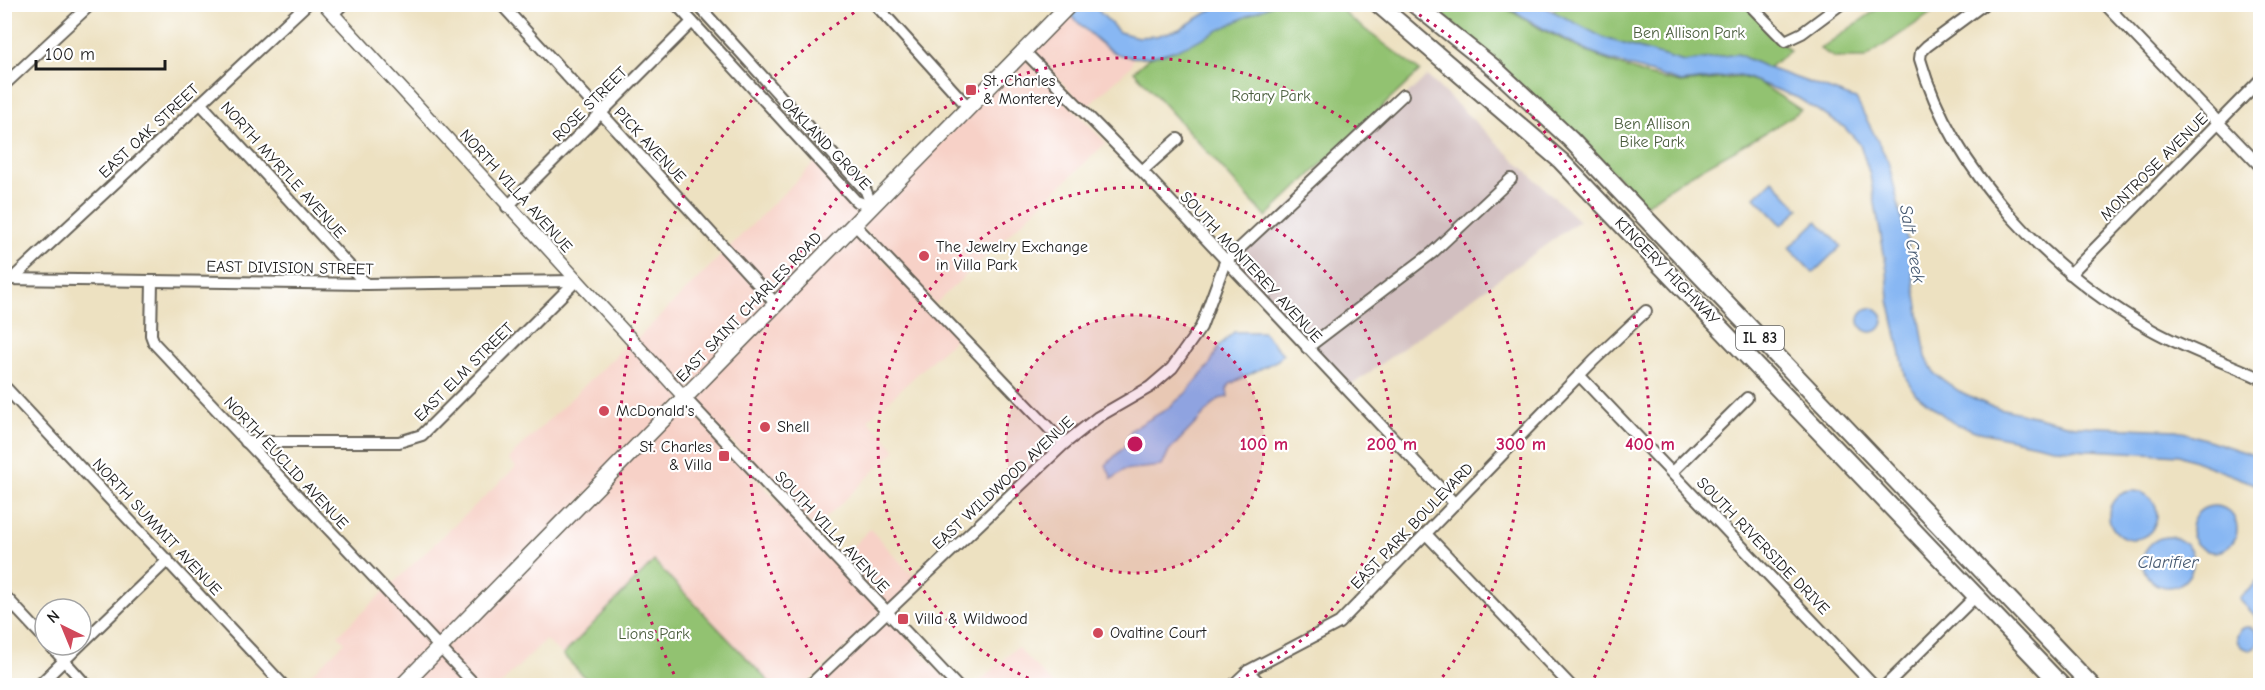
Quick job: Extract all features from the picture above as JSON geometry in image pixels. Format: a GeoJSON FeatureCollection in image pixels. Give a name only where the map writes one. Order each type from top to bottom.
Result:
{"type":"FeatureCollection","features":[{"type":"Feature","properties":{"kind":"highway","name":"KINGERY HIGHWAY"},"geometry":{"type":"LineString","coordinates":[[1378,4],[1561,161],[2062,686]]}},
{"type":"Feature","properties":{"kind":"highway","name":"KINGERY HIGHWAY"},"geometry":{"type":"LineString","coordinates":[[1414,4],[1494,68],[1570,139],[2092,686]]}},
{"type":"Feature","properties":{"kind":"main road","name":"EAST SAINT CHARLES ROAD"},"geometry":{"type":"LineString","coordinates":[[402,686],[1065,9]]}},
{"type":"Feature","properties":{"kind":"street"},"geometry":{"type":"LineString","coordinates":[[4,85],[91,4]]}},
{"type":"Feature","properties":{"kind":"street","name":"EAST OAK STREET"},"geometry":{"type":"LineString","coordinates":[[8,279],[201,104],[307,4]]}},
{"type":"Feature","properties":{"kind":"street","name":"NORTH VILLA AVENUE"},"geometry":{"type":"LineString","coordinates":[[324,4],[507,207],[686,398]]}},
{"type":"Feature","properties":{"kind":"street"},"geometry":{"type":"LineString","coordinates":[[333,14],[343,4]]}},
{"type":"Feature","properties":{"kind":"street","name":"PICK AVENUE"},"geometry":{"type":"LineString","coordinates":[[501,4],[777,305]]}},
{"type":"Feature","properties":{"kind":"street","name":"OAKLAND GROVE"},"geometry":{"type":"LineString","coordinates":[[676,4],[856,201],[872,207]]}},
{"type":"Feature","properties":{"kind":"street","name":"OAKLAND GROVE"},"geometry":{"type":"LineString","coordinates":[[697,4],[866,191],[872,207]]}},
{"type":"Feature","properties":{"kind":"street"},"geometry":{"type":"LineString","coordinates":[[875,4],[969,108]]}},
{"type":"Feature","properties":{"kind":"street"},"geometry":{"type":"LineString","coordinates":[[1749,4],[1785,41],[1802,33],[1841,4]]}},
{"type":"Feature","properties":{"kind":"street"},"geometry":{"type":"LineString","coordinates":[[1984,4],[1921,52],[1923,67],[1948,124],[1977,171],[2020,225],[2070,274],[2152,330],[2260,378]]}},
{"type":"Feature","properties":{"kind":"street"},"geometry":{"type":"LineString","coordinates":[[2105,4],[2260,166]]}},
{"type":"Feature","properties":{"kind":"street","name":"ROSE STREET"},"geometry":{"type":"LineString","coordinates":[[507,207],[692,22]]}},
{"type":"Feature","properties":{"kind":"street","name":"SOUTH MONTEREY AVENUE"},"geometry":{"type":"LineString","coordinates":[[1024,51],[1142,171],[1225,262],[1455,504]]}},
{"type":"Feature","properties":{"kind":"street","name":"MONTROSE AVENUE"},"geometry":{"type":"LineString","coordinates":[[2070,274],[2260,80]]}},
{"type":"Feature","properties":{"kind":"street","name":"EAST WILDWOOD AVENUE"},"geometry":{"type":"LineString","coordinates":[[810,686],[1064,444],[1098,417],[1150,387],[1172,368],[1201,327],[1225,262],[1402,95]]}},
{"type":"Feature","properties":{"kind":"street","name":"NORTH MYRTLE AVENUE"},"geometry":{"type":"LineString","coordinates":[[201,104],[366,284]]}},
{"type":"Feature","properties":{"kind":"street"},"geometry":{"type":"LineString","coordinates":[[1142,171],[1178,139]]}},
{"type":"Feature","properties":{"kind":"street"},"geometry":{"type":"LineString","coordinates":[[1307,348],[1432,253],[1511,179]]}},
{"type":"Feature","properties":{"kind":"street"},"geometry":{"type":"LineString","coordinates":[[855,225],[1064,444]]}},
{"type":"Feature","properties":{"kind":"street","name":"EAST DIVISION STREET"},"geometry":{"type":"LineString","coordinates":[[8,279],[366,284],[576,281]]}},
{"type":"Feature","properties":{"kind":"street","name":"NORTH EUCLID AVENUE"},"geometry":{"type":"LineString","coordinates":[[152,281],[151,335],[154,343],[476,686]]}},
{"type":"Feature","properties":{"kind":"street","name":"EAST ELM STREET"},"geometry":{"type":"LineString","coordinates":[[246,442],[410,440],[431,428],[576,281]]}},
{"type":"Feature","properties":{"kind":"street","name":"EAST PARK BOULEVARD"},"geometry":{"type":"LineString","coordinates":[[1232,686],[1248,670],[1339,623],[1579,375],[1646,311]]}},
{"type":"Feature","properties":{"kind":"street","name":"SOUTH RIVERSIDE DRIVE"},"geometry":{"type":"LineString","coordinates":[[1579,375],[1874,686]]}},
{"type":"Feature","properties":{"kind":"street","name":"NORTH SUMMIT AVENUE"},"geometry":{"type":"LineString","coordinates":[[6,390],[284,686]]}},
{"type":"Feature","properties":{"kind":"street","name":"SOUTH VILLA AVENUE"},"geometry":{"type":"LineString","coordinates":[[686,398],[957,686]]}},
{"type":"Feature","properties":{"kind":"street"},"geometry":{"type":"LineString","coordinates":[[1672,472],[1747,398]]}},
{"type":"Feature","properties":{"kind":"street"},"geometry":{"type":"LineString","coordinates":[[1426,534],[1571,686]]}},
{"type":"Feature","properties":{"kind":"street"},"geometry":{"type":"LineString","coordinates":[[93,632],[168,560]]}},
{"type":"Feature","properties":{"kind":"street"},"geometry":{"type":"LineString","coordinates":[[4,595],[33,626]]}},
{"type":"Feature","properties":{"kind":"street"},"geometry":{"type":"LineString","coordinates":[[1885,686],[1977,595]]}},
{"type":"Feature","properties":{"kind":"street"},"geometry":{"type":"LineString","coordinates":[[61,657],[87,686]]}},
{"type":"Feature","properties":{"kind":"street"},"geometry":{"type":"LineString","coordinates":[[38,686],[67,657]]}},
{"type":"Feature","properties":{"kind":"street"},"geometry":{"type":"LineString","coordinates":[[1248,670],[1262,686]]}},
{"type":"Feature","properties":{"kind":"shaded area"},"geometry":{"type":"Polygon","coordinates":[[[1069,12],[1083,29],[1116,54],[1134,57],[1130,67],[1086,108],[1031,50],[1069,12]]]}},
{"type":"Feature","properties":{"kind":"shaded area"},"geometry":{"type":"Polygon","coordinates":[[[1024,57],[1106,143],[935,304],[860,225],[1024,57]]]}},
{"type":"Feature","properties":{"kind":"shaded area"},"geometry":{"type":"Polygon","coordinates":[[[1427,76],[1579,221],[1349,387],[1230,262],[1427,76]]]}},
{"type":"Feature","properties":{"kind":"shaded area"},"geometry":{"type":"Polygon","coordinates":[[[820,157],[866,207],[686,393],[636,340],[820,157]]]}},
{"type":"Feature","properties":{"kind":"shaded area"},"geometry":{"type":"Polygon","coordinates":[[[855,229],[957,337],[868,420],[896,450],[815,529],[690,398],[855,229]]]}},
{"type":"Feature","properties":{"kind":"shaded area"},"geometry":{"type":"Polygon","coordinates":[[[630,342],[682,398],[398,685],[299,686],[345,642],[338,635],[516,467],[508,459],[630,342]]]}},
{"type":"Feature","properties":{"kind":"shaded area"},"geometry":{"type":"Polygon","coordinates":[[[685,404],[883,612],[805,685],[772,685],[654,561],[563,655],[545,640],[500,685],[407,686],[685,404]]]}},
{"type":"Feature","properties":{"kind":"shaded area"},"geometry":{"type":"Polygon","coordinates":[[[870,529],[917,580],[888,608],[842,557],[870,529]]]}},
{"type":"Feature","properties":{"kind":"shaded area"},"geometry":{"type":"Polygon","coordinates":[[[888,616],[952,686],[814,686],[888,616]]]}},
{"type":"Feature","properties":{"kind":"shaded area"},"geometry":{"type":"Polygon","coordinates":[[[1017,647],[1054,685],[976,685],[1017,647]]]}},
{"type":"Feature","properties":{"kind":"green space","name":"Rotary Park"},"geometry":{"type":"Polygon","coordinates":[[[1272,4],[1338,5],[1350,18],[1420,71],[1266,217],[1134,71],[1150,57],[1182,47],[1272,4]]]}},
{"type":"Feature","properties":{"kind":"green space","name":"Ben Allison Park"},"geometry":{"type":"Polygon","coordinates":[[[1560,4],[1745,5],[1790,51],[1768,68],[1737,54],[1684,62],[1604,38],[1552,12],[1560,4]]]}},
{"type":"Feature","properties":{"kind":"green space","name":"Ben Allison Bike Park"},"geometry":{"type":"Polygon","coordinates":[[[1432,5],[1501,5],[1541,29],[1603,59],[1646,75],[1680,83],[1741,77],[1758,82],[1801,110],[1684,179],[1646,205],[1589,148],[1432,5]]]}},
{"type":"Feature","properties":{"kind":"green space"},"geometry":{"type":"Polygon","coordinates":[[[1883,5],[1943,5],[1865,58],[1835,58],[1820,49],[1883,5]]]}},
{"type":"Feature","properties":{"kind":"green space","name":"Lions Park"},"geometry":{"type":"Polygon","coordinates":[[[654,561],[772,685],[592,685],[563,655],[654,561]]]}},
{"type":"Feature","properties":{"kind":"water"},"geometry":{"type":"Polygon","coordinates":[[[1058,5],[1093,5],[1119,32],[1138,37],[1156,36],[1180,29],[1219,5],[1272,5],[1176,50],[1155,56],[1136,57],[1111,51],[1058,5]]]}},
{"type":"Feature","properties":{"kind":"water"},"geometry":{"type":"Polygon","coordinates":[[[1504,5],[1541,5],[1604,38],[1684,62],[1737,54],[1768,68],[1856,99],[1888,161],[1908,245],[1926,357],[1935,374],[1959,391],[1990,406],[2075,426],[2177,430],[2260,457],[2260,486],[2179,455],[2054,448],[1975,431],[1952,422],[1915,393],[1906,378],[1889,300],[1887,270],[1870,175],[1860,144],[1844,127],[1798,98],[1740,75],[1681,82],[1604,58],[1542,28],[1504,5]]]}},
{"type":"Feature","properties":{"kind":"water"},"geometry":{"type":"Polygon","coordinates":[[[1773,180],[1799,209],[1782,225],[1755,197],[1773,180]]]}},
{"type":"Feature","properties":{"kind":"water"},"geometry":{"type":"Polygon","coordinates":[[[1817,221],[1841,246],[1813,273],[1789,248],[1817,221]]]}},
{"type":"Feature","properties":{"kind":"water"},"geometry":{"type":"Polygon","coordinates":[[[1866,308],[1876,308],[1883,315],[1883,325],[1876,332],[1866,332],[1859,325],[1859,315],[1866,308]]]}},
{"type":"Feature","properties":{"kind":"water"},"geometry":{"type":"Polygon","coordinates":[[[1234,332],[1263,332],[1283,354],[1278,360],[1230,384],[1227,389],[1228,397],[1219,399],[1169,451],[1162,466],[1124,470],[1112,479],[1106,465],[1124,447],[1131,430],[1167,409],[1186,393],[1209,366],[1219,346],[1234,332]]]}},
{"type":"Feature","properties":{"kind":"water","name":"Clarifier"},"geometry":{"type":"Polygon","coordinates":[[[2133,491],[2150,498],[2157,515],[2150,532],[2133,539],[2116,532],[2109,515],[2116,498],[2133,491]]]}},
{"type":"Feature","properties":{"kind":"water","name":"Clarifier"},"geometry":{"type":"Polygon","coordinates":[[[2214,506],[2230,513],[2237,529],[2230,545],[2214,552],[2198,545],[2191,529],[2198,513],[2214,506]]]}},
{"type":"Feature","properties":{"kind":"water","name":"Clarifier"},"geometry":{"type":"Polygon","coordinates":[[[2168,537],[2182,541],[2189,548],[2193,562],[2189,576],[2182,583],[2168,587],[2154,583],[2147,576],[2143,562],[2147,548],[2154,541],[2168,537]]]}},
{"type":"Feature","properties":{"kind":"water"},"geometry":{"type":"Polygon","coordinates":[[[2260,579],[2260,621],[2239,599],[2260,579]]]}},
{"type":"Feature","properties":{"kind":"water"},"geometry":{"type":"Polygon","coordinates":[[[2248,627],[2256,630],[2259,638],[2256,646],[2248,649],[2240,646],[2237,638],[2240,630],[2248,627]]]}},
{"type":"Feature","properties":{"kind":"place","name":"St. Charles & Monterey"},"geometry":{"type":"Point","coordinates":[971,90]}},
{"type":"Feature","properties":{"kind":"place","name":"The Jewelry Exchange in Villa Park"},"geometry":{"type":"Point","coordinates":[924,256]}},
{"type":"Feature","properties":{"kind":"place","name":"McDonald's"},"geometry":{"type":"Point","coordinates":[604,411]}},
{"type":"Feature","properties":{"kind":"place","name":"Shell"},"geometry":{"type":"Point","coordinates":[765,427]}},
{"type":"Feature","properties":{"kind":"place","name":"St. Charles & Villa"},"geometry":{"type":"Point","coordinates":[724,456]}},
{"type":"Feature","properties":{"kind":"place","name":"Villa & Wildwood"},"geometry":{"type":"Point","coordinates":[903,619]}},
{"type":"Feature","properties":{"kind":"place","name":"Ovaltine Court"},"geometry":{"type":"Point","coordinates":[1098,633]}},
{"type":"Feature","properties":{"kind":"water label","name":"Salt Creek"},"geometry":{"type":"Point","coordinates":[1912,244]}}]}
